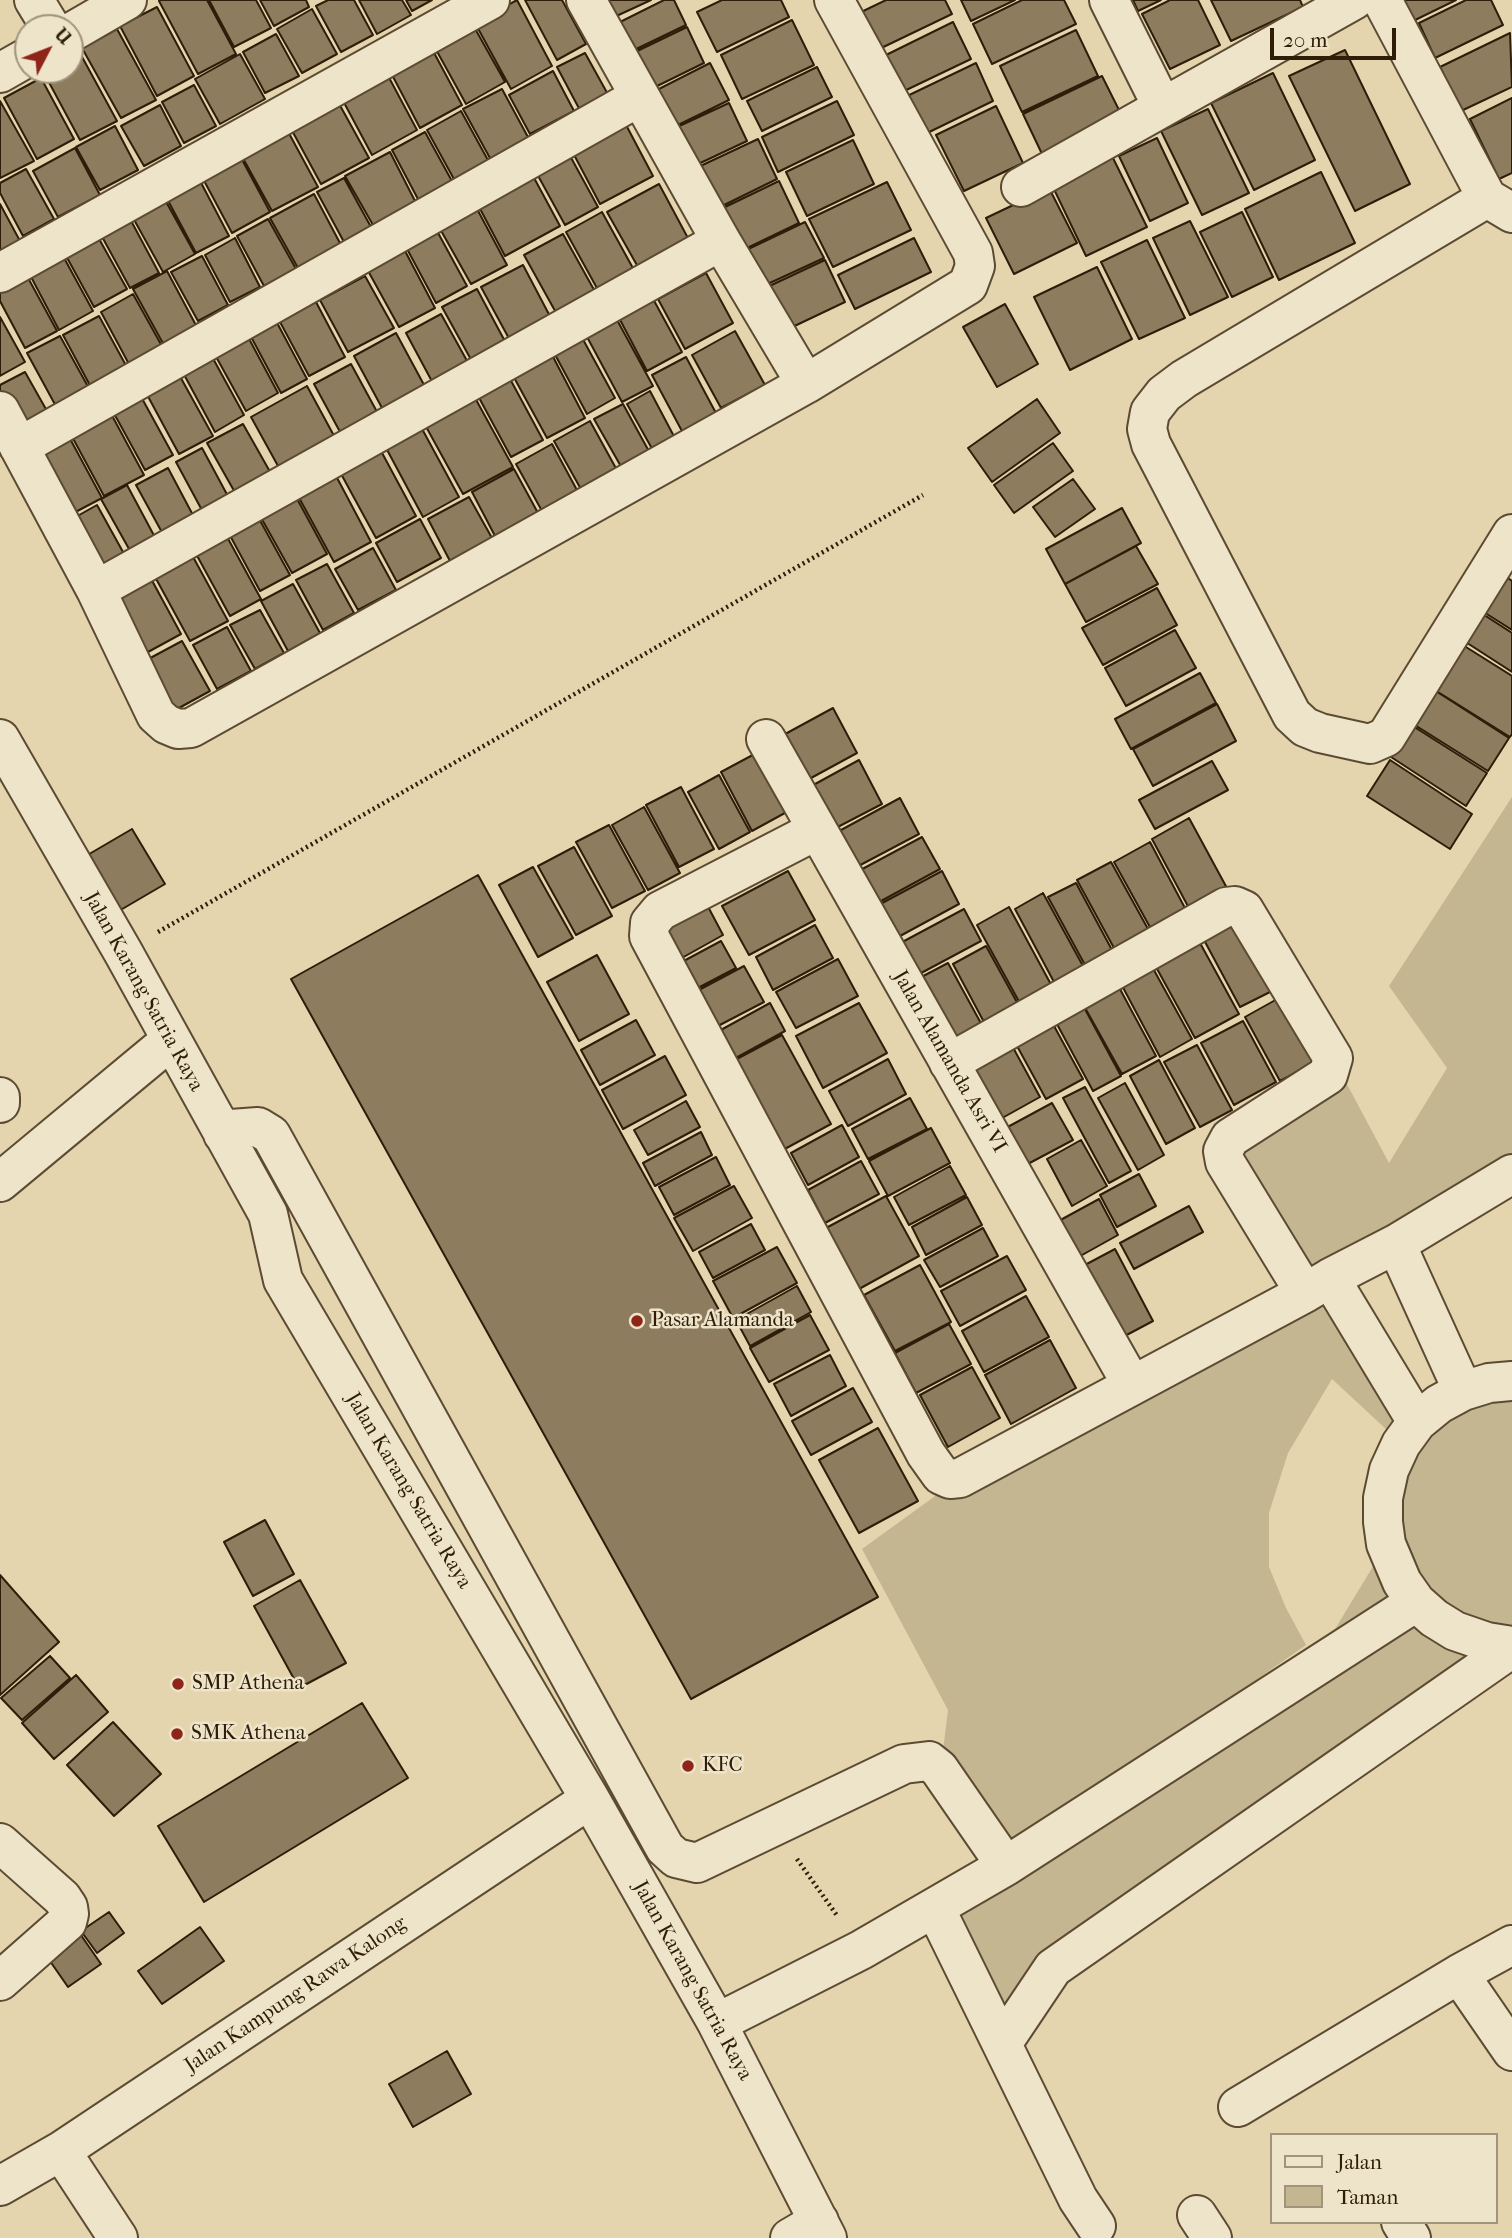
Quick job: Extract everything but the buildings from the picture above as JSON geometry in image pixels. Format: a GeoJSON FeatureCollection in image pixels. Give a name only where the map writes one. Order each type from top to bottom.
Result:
{"type":"FeatureCollection","features":[{"type":"Feature","properties":{"kind":"street"},"geometry":{"type":"LineString","coordinates":[[84,25],[127,0]]}},
{"type":"Feature","properties":{"kind":"street"},"geometry":{"type":"LineString","coordinates":[[0,273],[490,0]]}},
{"type":"Feature","properties":{"kind":"street"},"geometry":{"type":"LineString","coordinates":[[586,0],[721,241],[806,384]]}},
{"type":"Feature","properties":{"kind":"street"},"geometry":{"type":"LineString","coordinates":[[0,411],[96,590],[156,715],[166,724],[178,729],[191,728],[806,384],[968,285],[975,265],[973,253],[834,0]]}},
{"type":"Feature","properties":{"kind":"street"},"geometry":{"type":"LineString","coordinates":[[1109,0],[1162,106]]}},
{"type":"Feature","properties":{"kind":"street"},"geometry":{"type":"LineString","coordinates":[[1021,187],[1354,0]]}},
{"type":"Feature","properties":{"kind":"street"},"geometry":{"type":"LineString","coordinates":[[1382,0],[1499,206],[1184,379],[1164,394],[1150,412],[1147,429],[1151,444],[1292,715],[1305,727],[1320,733],[1370,744],[1386,737],[1512,534]]}},
{"type":"Feature","properties":{"kind":"street"},"geometry":{"type":"LineString","coordinates":[[19,447],[639,97]]}},
{"type":"Feature","properties":{"kind":"street"},"geometry":{"type":"LineString","coordinates":[[96,590],[721,241]]}},
{"type":"Feature","properties":{"kind":"street","name":"Jalan Karang Satria Raya"},"geometry":{"type":"LineString","coordinates":[[0,739],[123,952],[268,1214],[283,1280],[590,1799],[717,2023],[812,2232]]}},
{"type":"Feature","properties":{"kind":"street","name":"Jalan Alamanda Asri VI"},"geometry":{"type":"LineString","coordinates":[[766,739],[1132,1385]]}},
{"type":"Feature","properties":{"kind":"street"},"geometry":{"type":"LineString","coordinates":[[817,830],[660,911],[650,923],[649,936],[926,1454],[941,1475],[950,1479],[960,1478],[1395,1244],[1510,1179]]}},
{"type":"Feature","properties":{"kind":"street"},"geometry":{"type":"LineString","coordinates":[[949,1063],[1226,907],[1235,906],[1244,910],[1333,1058],[1328,1075],[1230,1138],[1223,1151],[1225,1162],[1417,1422]]}},
{"type":"Feature","properties":{"kind":"street"},"geometry":{"type":"LineString","coordinates":[[0,1182],[171,1040]]}},
{"type":"Feature","properties":{"kind":"street"},"geometry":{"type":"LineString","coordinates":[[0,1097],[0,1103]]}},
{"type":"Feature","properties":{"kind":"street"},"geometry":{"type":"LineString","coordinates":[[223,1134],[231,1129],[258,1127],[271,1135],[665,1848],[676,1858],[697,1863],[904,1763],[929,1761],[939,1769],[1006,1867]]}},
{"type":"Feature","properties":{"kind":"street"},"geometry":{"type":"LineString","coordinates":[[1395,1244],[1463,1391]]}},
{"type":"Feature","properties":{"kind":"street"},"geometry":{"type":"LineString","coordinates":[[1512,1381],[1489,1382],[1463,1391],[1438,1404],[1417,1422],[1401,1444],[1389,1470],[1383,1498],[1382,1522],[1386,1544],[1402,1582],[1416,1602],[1434,1618],[1466,1636],[1512,1647]]}},
{"type":"Feature","properties":{"kind":"street"},"geometry":{"type":"LineString","coordinates":[[717,2023],[861,1950],[1006,1867],[1416,1602]]}},
{"type":"Feature","properties":{"kind":"street"},"geometry":{"type":"LineString","coordinates":[[1002,2044],[1053,1968],[1512,1647]]}},
{"type":"Feature","properties":{"kind":"street","name":"Jalan Kampung Rawa Kalong"},"geometry":{"type":"LineString","coordinates":[[0,2186],[61,2151],[590,1799]]}},
{"type":"Feature","properties":{"kind":"street"},"geometry":{"type":"LineString","coordinates":[[0,1843],[62,1898],[69,1914],[67,1922],[0,1981]]}},
{"type":"Feature","properties":{"kind":"street"},"geometry":{"type":"LineString","coordinates":[[935,1908],[1077,2199],[1096,2226]]}},
{"type":"Feature","properties":{"kind":"street"},"geometry":{"type":"LineString","coordinates":[[1238,2107],[1512,1945]]}},
{"type":"Feature","properties":{"kind":"street"},"geometry":{"type":"LineString","coordinates":[[1459,1974],[1512,2051]]}},
{"type":"Feature","properties":{"kind":"street"},"geometry":{"type":"LineString","coordinates":[[61,2151],[118,2238]]}},
{"type":"Feature","properties":{"kind":"path"},"geometry":{"type":"LineString","coordinates":[[123,952],[923,495]]}},
{"type":"Feature","properties":{"kind":"path"},"geometry":{"type":"LineString","coordinates":[[774,1827],[861,1950]]}},
{"type":"Feature","properties":{"kind":"green space"},"geometry":{"type":"Polygon","coordinates":[[[1512,797],[1512,1174],[1331,1280],[1417,1421],[1512,1381],[1512,1648],[1053,1968],[1002,2044],[939,1916],[999,1859],[941,1767],[948,1710],[862,1549],[960,1478],[1304,1294],[1225,1162],[1333,1058],[1389,1163],[1447,1068],[1389,986],[1512,797]],[[1332,1379],[1288,1453],[1269,1513],[1269,1567],[1286,1608],[1306,1645],[1098,1791],[1335,1629],[1386,1545],[1401,1443],[1332,1379]]]}},
{"type":"Feature","properties":{"kind":"place","name":"Pasar Alamanda"},"geometry":{"type":"Point","coordinates":[637,1321]}},
{"type":"Feature","properties":{"kind":"place","name":"SMP Athena"},"geometry":{"type":"Point","coordinates":[178,1684]}},
{"type":"Feature","properties":{"kind":"place","name":"SMK Athena"},"geometry":{"type":"Point","coordinates":[177,1734]}},
{"type":"Feature","properties":{"kind":"place","name":"KFC"},"geometry":{"type":"Point","coordinates":[688,1766]}}]}
